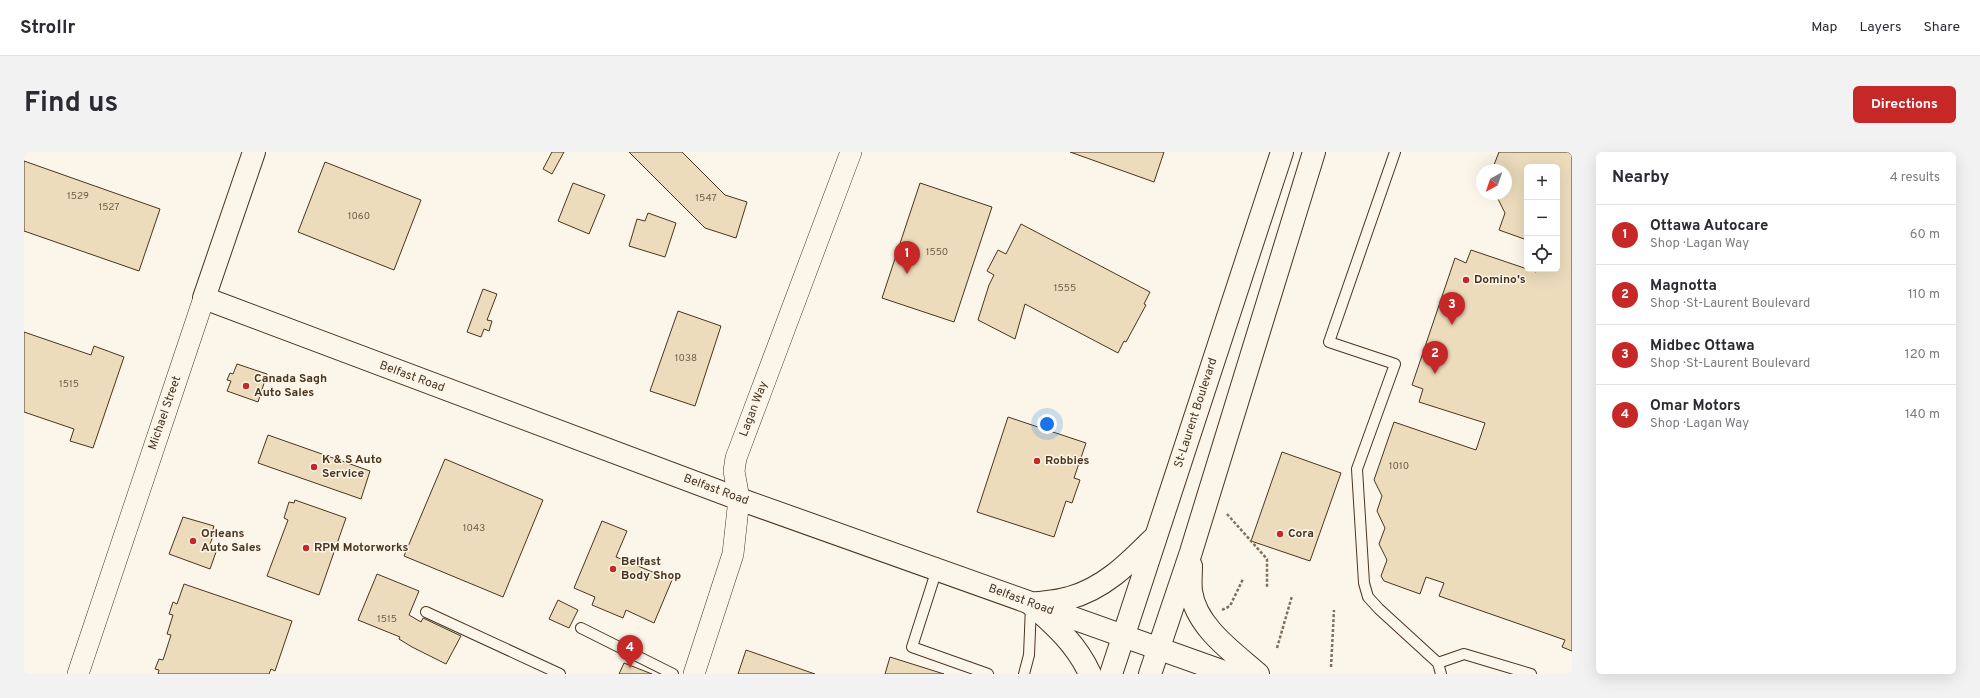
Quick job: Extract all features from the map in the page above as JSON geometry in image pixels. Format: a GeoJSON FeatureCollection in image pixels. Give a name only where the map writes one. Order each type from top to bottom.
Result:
{"type":"FeatureCollection","features":[{"type":"Feature","properties":{"kind":"main road","name":"Michael Street"},"geometry":{"type":"LineString","coordinates":[[204,298],[254,152]]}},
{"type":"Feature","properties":{"kind":"main road","name":"St-Laurent Boulevard"},"geometry":{"type":"LineString","coordinates":[[1111,674],[1122,636],[1282,152]]}},
{"type":"Feature","properties":{"kind":"main road"},"geometry":{"type":"LineString","coordinates":[[1150,674],[1191,552],[1314,152]]}},
{"type":"Feature","properties":{"kind":"main road","name":"Belfast Road"},"geometry":{"type":"LineString","coordinates":[[204,298],[739,498],[1159,650],[1230,674]]}},
{"type":"Feature","properties":{"kind":"main road"},"geometry":{"type":"LineString","coordinates":[[1032,604],[1068,599],[1098,585],[1124,567],[1156,536]]}},
{"type":"Feature","properties":{"kind":"main road"},"geometry":{"type":"LineString","coordinates":[[1191,552],[1191,592],[1203,620],[1213,632],[1258,674]]}},
{"type":"Feature","properties":{"kind":"main road"},"geometry":{"type":"LineString","coordinates":[[1032,604],[1077,650],[1090,674]]}},
{"type":"Feature","properties":{"kind":"street","name":"Lagan Way"},"geometry":{"type":"LineString","coordinates":[[694,674],[733,554],[739,498],[734,471],[736,458],[851,152]]}},
{"type":"Feature","properties":{"kind":"street","name":"Michael Street"},"geometry":{"type":"LineString","coordinates":[[78,674],[204,298]]}},
{"type":"Feature","properties":{"kind":"lane"},"geometry":{"type":"LineString","coordinates":[[1395,152],[1329,342],[1395,364],[1357,469],[1364,584],[1368,597],[1438,663],[1441,674]]}},
{"type":"Feature","properties":{"kind":"lane"},"geometry":{"type":"LineString","coordinates":[[937,569],[912,647],[988,674]]}},
{"type":"Feature","properties":{"kind":"lane"},"geometry":{"type":"LineString","coordinates":[[1024,674],[1029,655],[1032,604]]}},
{"type":"Feature","properties":{"kind":"lane"},"geometry":{"type":"LineString","coordinates":[[426,612],[560,674]]}},
{"type":"Feature","properties":{"kind":"lane"},"geometry":{"type":"LineString","coordinates":[[581,628],[673,674]]}},
{"type":"Feature","properties":{"kind":"lane"},"geometry":{"type":"LineString","coordinates":[[1438,663],[1464,654],[1531,674]]}},
{"type":"Feature","properties":{"kind":"path"},"geometry":{"type":"LineString","coordinates":[[1222,509],[1267,560],[1267,587]]}},
{"type":"Feature","properties":{"kind":"path"},"geometry":{"type":"LineString","coordinates":[[1219,611],[1230,606],[1243,579]]}},
{"type":"Feature","properties":{"kind":"path"},"geometry":{"type":"LineString","coordinates":[[1277,648],[1292,596]]}},
{"type":"Feature","properties":{"kind":"path"},"geometry":{"type":"LineString","coordinates":[[1332,667],[1334,610]]}},
{"type":"Feature","properties":{"kind":"building"},"geometry":{"type":"Polygon","coordinates":[[[552,152],[564,152],[552,174],[543,169],[552,152]]]}},
{"type":"Feature","properties":{"kind":"building"},"geometry":{"type":"Polygon","coordinates":[[[629,152],[682,152],[725,195],[747,202],[736,238],[705,228],[629,152]]]}},
{"type":"Feature","properties":{"kind":"building"},"geometry":{"type":"Polygon","coordinates":[[[1070,152],[1164,152],[1154,182],[1070,152]]]}},
{"type":"Feature","properties":{"kind":"building"},"geometry":{"type":"Polygon","coordinates":[[[1499,152],[1568,152],[1572,155],[1572,651],[1562,647],[1565,640],[1439,596],[1444,583],[1426,577],[1420,594],[1384,581],[1381,576],[1387,560],[1379,544],[1385,528],[1377,511],[1382,496],[1374,480],[1394,422],[1476,450],[1485,423],[1419,402],[1423,389],[1412,385],[1455,258],[1466,263],[1471,250],[1524,268],[1524,272],[1560,272],[1560,164],[1524,164],[1524,239],[1499,230],[1505,213],[1498,200],[1512,200],[1512,164],[1494,164],[1499,152]]]}},
{"type":"Feature","properties":{"kind":"building"},"geometry":{"type":"Polygon","coordinates":[[[24,161],[160,209],[139,271],[24,231],[24,161]]]}},
{"type":"Feature","properties":{"kind":"building"},"geometry":{"type":"Polygon","coordinates":[[[325,162],[421,200],[394,270],[298,232],[325,162]]]}},
{"type":"Feature","properties":{"kind":"building"},"geometry":{"type":"Polygon","coordinates":[[[573,183],[605,195],[589,234],[558,221],[573,183]]]}},
{"type":"Feature","properties":{"kind":"building"},"geometry":{"type":"Polygon","coordinates":[[[920,183],[992,207],[954,322],[882,298],[920,183]]]}},
{"type":"Feature","properties":{"kind":"building"},"geometry":{"type":"Polygon","coordinates":[[[648,213],[676,223],[665,257],[629,246],[637,219],[645,221],[648,213]]]}},
{"type":"Feature","properties":{"kind":"building"},"geometry":{"type":"Polygon","coordinates":[[[1021,224],[1150,292],[1144,304],[1146,305],[1126,342],[1124,341],[1118,353],[1025,304],[1015,339],[978,320],[989,285],[994,275],[987,271],[998,250],[1006,254],[1021,224]]]}},
{"type":"Feature","properties":{"kind":"building"},"geometry":{"type":"Polygon","coordinates":[[[483,289],[497,294],[487,320],[492,321],[489,331],[484,329],[481,337],[467,332],[483,289]]]}},
{"type":"Feature","properties":{"kind":"building"},"geometry":{"type":"Polygon","coordinates":[[[678,311],[721,326],[695,406],[650,391],[678,311]]]}},
{"type":"Feature","properties":{"kind":"building"},"geometry":{"type":"Polygon","coordinates":[[[24,332],[91,355],[94,346],[124,357],[93,448],[70,441],[74,429],[24,412],[24,332]]]}},
{"type":"Feature","properties":{"kind":"building","name":"Canada Sagh Auto Sales"},"geometry":{"type":"Polygon","coordinates":[[[237,364],[267,374],[258,402],[227,391],[231,381],[227,380],[230,373],[233,374],[237,364]]]}},
{"type":"Feature","properties":{"kind":"building","name":"Robbies"},"geometry":{"type":"Polygon","coordinates":[[[1008,417],[1086,443],[1074,478],[1080,480],[1072,503],[1066,501],[1054,537],[977,512],[1008,417]]]}},
{"type":"Feature","properties":{"kind":"building","name":"K & S Auto Service"},"geometry":{"type":"Polygon","coordinates":[[[268,435],[370,471],[361,499],[258,463],[268,435]]]}},
{"type":"Feature","properties":{"kind":"building"},"geometry":{"type":"Polygon","coordinates":[[[1282,452],[1341,473],[1310,561],[1251,541],[1282,452]]]}},
{"type":"Feature","properties":{"kind":"building"},"geometry":{"type":"Polygon","coordinates":[[[445,459],[543,500],[503,597],[404,556],[445,459]]]}},
{"type":"Feature","properties":{"kind":"building","name":"RPM Motorworks"},"geometry":{"type":"Polygon","coordinates":[[[295,500],[346,518],[319,595],[267,576],[288,520],[284,518],[289,502],[294,503],[295,500]]]}},
{"type":"Feature","properties":{"kind":"building","name":"Orleans Auto Sales"},"geometry":{"type":"Polygon","coordinates":[[[183,517],[214,526],[212,532],[214,533],[208,550],[216,552],[210,569],[169,554],[183,517]]]}},
{"type":"Feature","properties":{"kind":"building","name":"Belfast Body Shop"},"geometry":{"type":"Polygon","coordinates":[[[602,521],[627,531],[616,557],[672,580],[654,623],[626,610],[623,618],[592,605],[595,597],[574,588],[602,521]]]}},
{"type":"Feature","properties":{"kind":"building"},"geometry":{"type":"Polygon","coordinates":[[[377,574],[419,591],[409,615],[421,622],[423,618],[461,636],[446,664],[412,647],[399,639],[400,637],[358,620],[377,574]]]}},
{"type":"Feature","properties":{"kind":"building"},"geometry":{"type":"Polygon","coordinates":[[[184,584],[292,621],[275,671],[271,669],[269,674],[158,674],[159,670],[155,669],[159,659],[163,660],[171,635],[167,634],[173,615],[169,614],[173,602],[177,604],[184,584]]]}},
{"type":"Feature","properties":{"kind":"building"},"geometry":{"type":"Polygon","coordinates":[[[558,600],[578,610],[569,628],[549,619],[558,600]]]}},
{"type":"Feature","properties":{"kind":"building"},"geometry":{"type":"Polygon","coordinates":[[[746,650],[815,674],[738,674],[746,650]]]}},
{"type":"Feature","properties":{"kind":"building"},"geometry":{"type":"Polygon","coordinates":[[[890,657],[944,674],[885,674],[890,657]]]}},
{"type":"Feature","properties":{"kind":"building"},"geometry":{"type":"Polygon","coordinates":[[[624,663],[652,674],[619,674],[624,663]]]}},
{"type":"Feature","properties":{"kind":"place","name":"Ottawa Autocare"},"geometry":{"type":"Point","coordinates":[907,274]}},
{"type":"Feature","properties":{"kind":"place","name":"Domino's"},"geometry":{"type":"Point","coordinates":[1466,280]}},
{"type":"Feature","properties":{"kind":"place","name":"Midbec Ottawa"},"geometry":{"type":"Point","coordinates":[1452,325]}},
{"type":"Feature","properties":{"kind":"place","name":"Magnotta"},"geometry":{"type":"Point","coordinates":[1435,374]}},
{"type":"Feature","properties":{"kind":"place","name":"Canada Sagh Auto Sales"},"geometry":{"type":"Point","coordinates":[246,386]}},
{"type":"Feature","properties":{"kind":"place","name":"Robbies"},"geometry":{"type":"Point","coordinates":[1037,461]}},
{"type":"Feature","properties":{"kind":"place","name":"K & S Auto Service"},"geometry":{"type":"Point","coordinates":[314,467]}},
{"type":"Feature","properties":{"kind":"place","name":"Cora"},"geometry":{"type":"Point","coordinates":[1280,534]}},
{"type":"Feature","properties":{"kind":"place","name":"Orleans Auto Sales"},"geometry":{"type":"Point","coordinates":[193,541]}},
{"type":"Feature","properties":{"kind":"place","name":"RPM Motorworks"},"geometry":{"type":"Point","coordinates":[306,548]}},
{"type":"Feature","properties":{"kind":"place","name":"Belfast Body Shop"},"geometry":{"type":"Point","coordinates":[613,569]}},
{"type":"Feature","properties":{"kind":"place","name":"Omar Motors"},"geometry":{"type":"Point","coordinates":[630,668]}}]}
